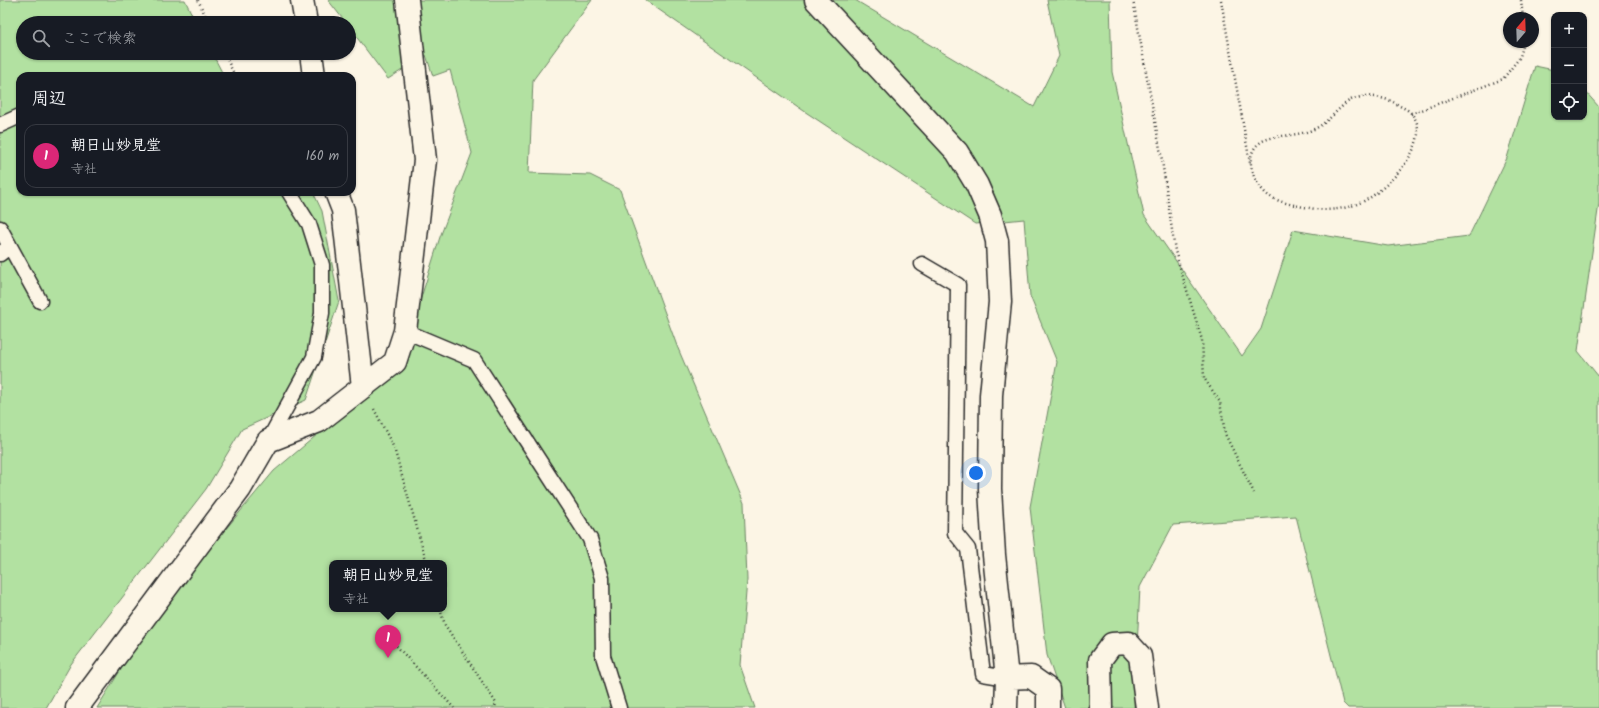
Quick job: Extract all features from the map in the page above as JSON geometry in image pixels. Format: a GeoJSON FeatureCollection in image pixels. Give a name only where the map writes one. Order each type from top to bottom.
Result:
{"type":"FeatureCollection","features":[{"type":"Feature","properties":{"kind":"street"},"geometry":{"type":"LineString","coordinates":[[302,0],[305,16]]}},
{"type":"Feature","properties":{"kind":"street"},"geometry":{"type":"LineString","coordinates":[[77,708],[240,489],[268,441],[319,421],[395,362],[406,331],[425,160],[407,0]]}},
{"type":"Feature","properties":{"kind":"street"},"geometry":{"type":"LineString","coordinates":[[816,0],[957,152],[978,185],[995,234],[1000,267],[1000,302],[991,395],[990,489],[994,555],[1007,678],[1006,708]]}},
{"type":"Feature","properties":{"kind":"street"},"geometry":{"type":"LineString","coordinates":[[312,60],[313,72]]}},
{"type":"Feature","properties":{"kind":"street"},"geometry":{"type":"LineString","coordinates":[[338,196],[343,210],[363,387]]}},
{"type":"Feature","properties":{"kind":"street"},"geometry":{"type":"LineString","coordinates":[[1101,708],[1100,660],[1112,644],[1128,643],[1140,656],[1146,708]]}},
{"type":"Feature","properties":{"kind":"street"},"geometry":{"type":"LineString","coordinates":[[1007,678],[1032,677],[1048,689],[1048,708]]}},
{"type":"Feature","properties":{"kind":"lane"},"geometry":{"type":"LineString","coordinates":[[0,125],[16,118]]}},
{"type":"Feature","properties":{"kind":"lane"},"geometry":{"type":"LineString","coordinates":[[268,441],[314,357],[322,313],[322,265],[309,224],[292,196]]}},
{"type":"Feature","properties":{"kind":"lane"},"geometry":{"type":"LineString","coordinates":[[0,228],[5,250],[40,301]]}},
{"type":"Feature","properties":{"kind":"lane"},"geometry":{"type":"LineString","coordinates":[[922,264],[958,285],[955,533],[968,548],[983,674],[1007,678]]}},
{"type":"Feature","properties":{"kind":"lane"},"geometry":{"type":"LineString","coordinates":[[406,331],[474,360],[590,539],[602,578],[603,656],[618,708]]}},
{"type":"Feature","properties":{"kind":"path"},"geometry":{"type":"LineString","coordinates":[[198,0],[206,16]]}},
{"type":"Feature","properties":{"kind":"path"},"geometry":{"type":"LineString","coordinates":[[1132,0],[1162,160],[1175,252],[1202,340],[1204,378],[1220,402],[1225,434],[1254,493]]}},
{"type":"Feature","properties":{"kind":"path"},"geometry":{"type":"LineString","coordinates":[[1221,0],[1250,163],[1254,176],[1262,189],[1270,197],[1311,208],[1327,210],[1344,207],[1366,200],[1389,182],[1404,167],[1417,140],[1417,127],[1411,114],[1396,103],[1379,96],[1366,96],[1350,100],[1326,122],[1314,130],[1289,137],[1271,138],[1260,143],[1254,151],[1250,163]]}},
{"type":"Feature","properties":{"kind":"path"},"geometry":{"type":"LineString","coordinates":[[1521,0],[1522,12]]}},
{"type":"Feature","properties":{"kind":"path"},"geometry":{"type":"LineString","coordinates":[[1411,114],[1503,79],[1520,56],[1522,48]]}},
{"type":"Feature","properties":{"kind":"path"},"geometry":{"type":"LineString","coordinates":[[228,60],[234,72]]}},
{"type":"Feature","properties":{"kind":"path"},"geometry":{"type":"LineString","coordinates":[[363,387],[394,448],[425,560]]}},
{"type":"Feature","properties":{"kind":"path"},"geometry":{"type":"LineString","coordinates":[[441,612],[445,625],[496,703],[495,708]]}},
{"type":"Feature","properties":{"kind":"path"},"geometry":{"type":"LineString","coordinates":[[391,640],[454,708]]}},
{"type":"Feature","properties":{"kind":"green space"},"geometry":{"type":"Polygon","coordinates":[[[0,0],[185,0],[193,16],[16,16],[16,60],[216,60],[222,72],[16,72],[16,196],[315,196],[322,211],[339,301],[306,400],[242,429],[206,489],[71,664],[46,708],[0,708],[0,0]]]}},
{"type":"Feature","properties":{"kind":"green space"},"geometry":{"type":"Polygon","coordinates":[[[328,0],[592,0],[533,80],[529,173],[590,175],[620,190],[677,346],[744,503],[747,580],[740,665],[755,708],[97,708],[155,614],[274,471],[400,365],[440,237],[472,153],[450,70],[433,76],[426,55],[388,79],[356,36],[356,16],[341,16],[328,0]]]}},
{"type":"Feature","properties":{"kind":"green space"},"geometry":{"type":"Polygon","coordinates":[[[645,0],[855,0],[1034,107],[1059,56],[1047,0],[1110,0],[1112,72],[1144,215],[1242,356],[1261,329],[1293,230],[1388,246],[1469,236],[1507,158],[1535,66],[1551,69],[1551,120],[1587,120],[1587,93],[1599,107],[1599,203],[1578,351],[1599,377],[1599,708],[1348,708],[1343,703],[1296,516],[1173,525],[1140,587],[1134,708],[1065,708],[1047,655],[1030,507],[1057,362],[1030,296],[1024,219],[975,224],[804,111],[645,0]]]}},
{"type":"Feature","properties":{"kind":"place","name":"朝日山妙見堂"},"geometry":{"type":"Point","coordinates":[388,658]}}]}
